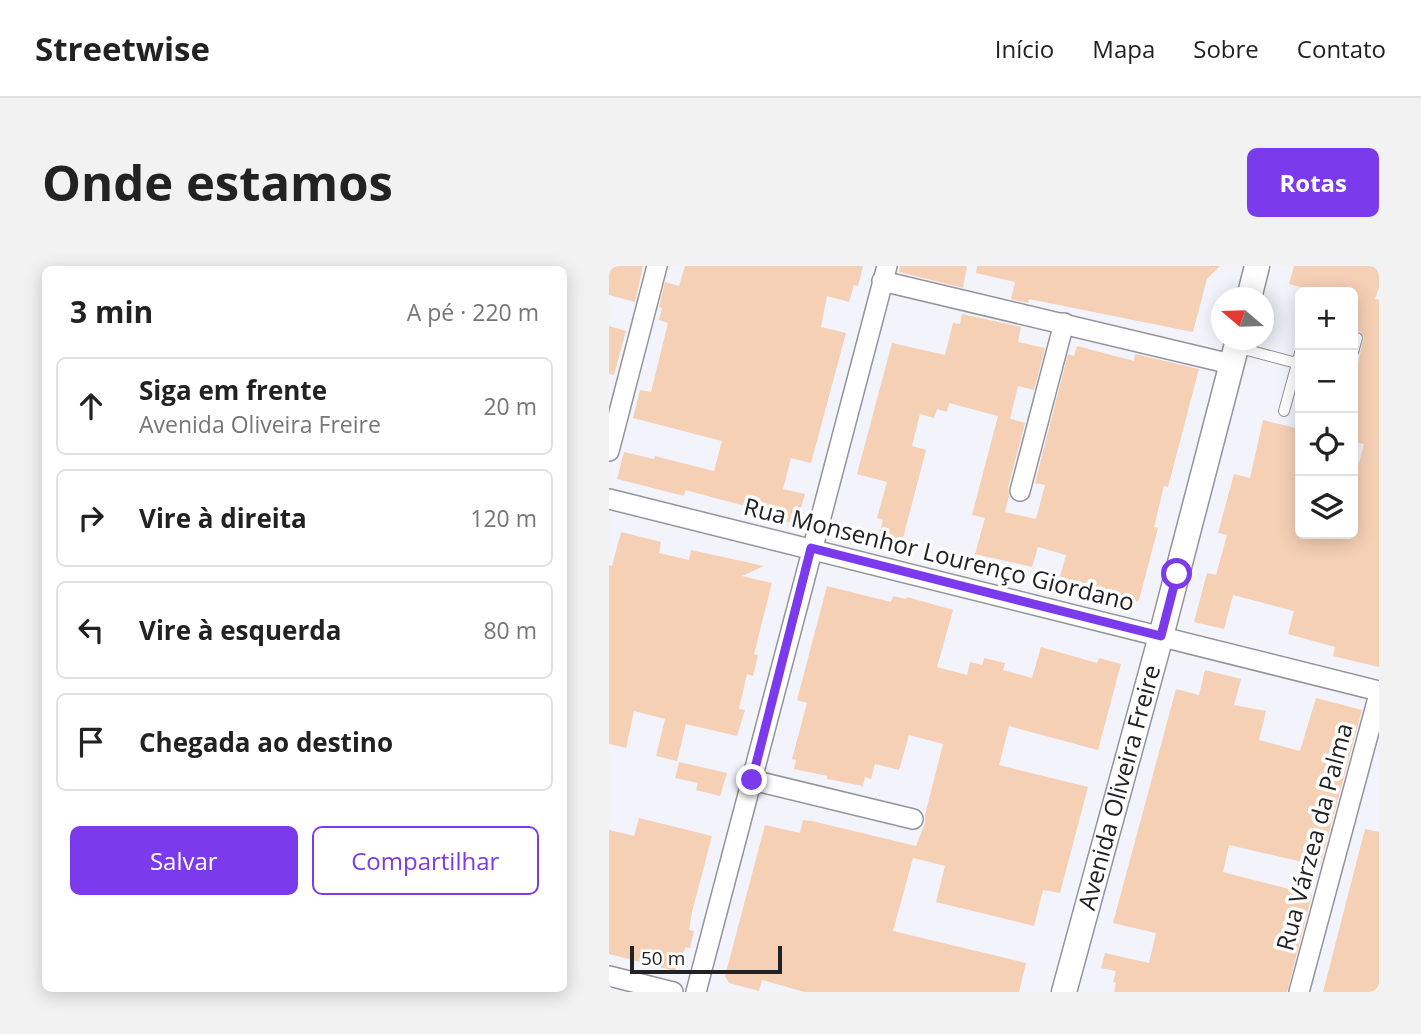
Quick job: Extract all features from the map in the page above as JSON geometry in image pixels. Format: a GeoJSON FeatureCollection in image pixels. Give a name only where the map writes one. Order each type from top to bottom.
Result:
{"type":"FeatureCollection","features":[{"type":"Feature","properties":{"kind":"street"},"geometry":{"type":"LineString","coordinates":[[609,451],[657,266]]}},
{"type":"Feature","properties":{"kind":"street"},"geometry":{"type":"LineString","coordinates":[[1252,287],[1257,266]]}},
{"type":"Feature","properties":{"kind":"street"},"geometry":{"type":"LineString","coordinates":[[696,992],[884,273],[1064,323],[1211,346]]}},
{"type":"Feature","properties":{"kind":"street"},"geometry":{"type":"LineString","coordinates":[[1020,491],[1064,323]]}},
{"type":"Feature","properties":{"kind":"street","name":"Avenida Oliveira Freire"},"geometry":{"type":"LineString","coordinates":[[1064,992],[1161,636],[1235,350]]}},
{"type":"Feature","properties":{"kind":"street","name":"Rua Monsenhor Lourenço Giordano"},"geometry":{"type":"LineString","coordinates":[[609,499],[1379,692]]}},
{"type":"Feature","properties":{"kind":"street","name":"Rua Várzea da Palma"},"geometry":{"type":"LineString","coordinates":[[1299,992],[1379,692]]}},
{"type":"Feature","properties":{"kind":"street"},"geometry":{"type":"LineString","coordinates":[[752,780],[913,819]]}},
{"type":"Feature","properties":{"kind":"street"},"geometry":{"type":"LineString","coordinates":[[609,976],[673,992]]}},
{"type":"Feature","properties":{"kind":"lane"},"geometry":{"type":"LineString","coordinates":[[1235,350],[1295,359]]}},
{"type":"Feature","properties":{"kind":"lane"},"geometry":{"type":"LineString","coordinates":[[1284,411],[1295,374]]}},
{"type":"Feature","properties":{"kind":"building"},"geometry":{"type":"Polygon","coordinates":[[[609,266],[643,266],[635,302],[609,295],[609,266]]]}},
{"type":"Feature","properties":{"kind":"building"},"geometry":{"type":"Polygon","coordinates":[[[685,266],[863,266],[858,286],[854,285],[849,302],[827,296],[821,327],[846,333],[811,463],[791,458],[783,489],[805,494],[799,515],[795,514],[792,523],[767,517],[768,512],[685,490],[684,496],[617,479],[624,452],[654,459],[655,456],[714,471],[722,441],[633,418],[640,390],[651,392],[668,323],[659,320],[665,282],[679,286],[685,266]]]}},
{"type":"Feature","properties":{"kind":"building"},"geometry":{"type":"Polygon","coordinates":[[[900,266],[967,266],[963,288],[899,272],[900,266]]]}},
{"type":"Feature","properties":{"kind":"building"},"geometry":{"type":"Polygon","coordinates":[[[977,266],[1220,266],[1207,279],[1193,332],[1029,299],[1028,303],[1011,299],[1015,282],[976,273],[977,266]]]}},
{"type":"Feature","properties":{"kind":"building"},"geometry":{"type":"Polygon","coordinates":[[[1294,266],[1379,266],[1379,288],[1375,299],[1379,300],[1379,667],[1333,656],[1335,647],[1288,634],[1294,611],[1233,595],[1224,629],[1194,622],[1207,573],[1216,575],[1227,535],[1218,533],[1234,474],[1250,478],[1263,420],[1295,428],[1295,539],[1358,539],[1358,466],[1364,444],[1358,443],[1358,364],[1364,337],[1358,331],[1358,287],[1300,287],[1289,284],[1294,266]]]}},
{"type":"Feature","properties":{"kind":"building"},"geometry":{"type":"Polygon","coordinates":[[[962,314],[1021,327],[1018,342],[1045,348],[1034,390],[1018,386],[1010,419],[1025,423],[1008,488],[1005,512],[1036,519],[1045,485],[1035,483],[1068,354],[1074,356],[1077,346],[1134,361],[1135,354],[1199,369],[1168,487],[1164,486],[1154,527],[1158,528],[1139,600],[1129,606],[1057,587],[1066,555],[1038,547],[1032,567],[975,554],[985,518],[972,515],[998,416],[949,403],[947,412],[937,409],[934,418],[920,414],[912,446],[926,450],[902,542],[879,536],[883,520],[877,518],[887,482],[857,474],[892,343],[945,355],[953,323],[960,324],[962,314]]]}},
{"type":"Feature","properties":{"kind":"building"},"geometry":{"type":"Polygon","coordinates":[[[609,326],[626,331],[614,375],[609,374],[609,326]]]}},
{"type":"Feature","properties":{"kind":"building"},"geometry":{"type":"Polygon","coordinates":[[[621,532],[661,542],[659,553],[689,560],[691,550],[764,566],[742,576],[772,583],[754,654],[758,655],[753,676],[747,674],[739,709],[745,710],[737,736],[686,724],[677,761],[656,756],[665,719],[634,711],[626,748],[609,744],[609,565],[612,566],[621,532]]]}},
{"type":"Feature","properties":{"kind":"building"},"geometry":{"type":"Polygon","coordinates":[[[827,586],[891,602],[893,596],[907,597],[953,610],[937,667],[967,675],[970,662],[982,665],[984,658],[1005,663],[1003,670],[1032,678],[1041,647],[1097,663],[1099,658],[1121,664],[1098,750],[1009,726],[999,765],[1088,787],[1060,893],[1043,890],[1034,926],[936,902],[945,866],[913,858],[893,931],[1026,963],[1019,992],[805,992],[762,980],[759,991],[729,983],[725,976],[765,825],[800,833],[803,820],[812,821],[916,846],[925,823],[943,744],[909,735],[899,770],[875,764],[871,779],[865,777],[863,786],[794,769],[796,760],[792,759],[807,703],[797,700],[827,586]]]}},
{"type":"Feature","properties":{"kind":"building"},"geometry":{"type":"Polygon","coordinates":[[[1205,670],[1241,679],[1234,705],[1266,711],[1259,740],[1300,751],[1316,698],[1362,710],[1320,866],[1229,845],[1223,872],[1312,895],[1287,992],[1114,992],[1116,971],[1101,968],[1105,953],[1149,963],[1156,933],[1113,923],[1176,689],[1199,695],[1205,670]]]}},
{"type":"Feature","properties":{"kind":"building"},"geometry":{"type":"Polygon","coordinates":[[[679,762],[727,773],[720,796],[696,790],[698,783],[675,778],[679,762]]]}},
{"type":"Feature","properties":{"kind":"building"},"geometry":{"type":"Polygon","coordinates":[[[639,818],[712,836],[692,912],[689,930],[694,931],[690,948],[685,947],[675,971],[609,954],[609,830],[634,836],[639,818]]]}},
{"type":"Feature","properties":{"kind":"building"},"geometry":{"type":"Polygon","coordinates":[[[1365,829],[1379,832],[1379,992],[1323,992],[1365,829]]]}},
{"type":"Feature","properties":{"kind":"route"},"geometry":{"type":"LineString","coordinates":[[752,780],[811,548],[1161,636],[1177,574]]}}]}
